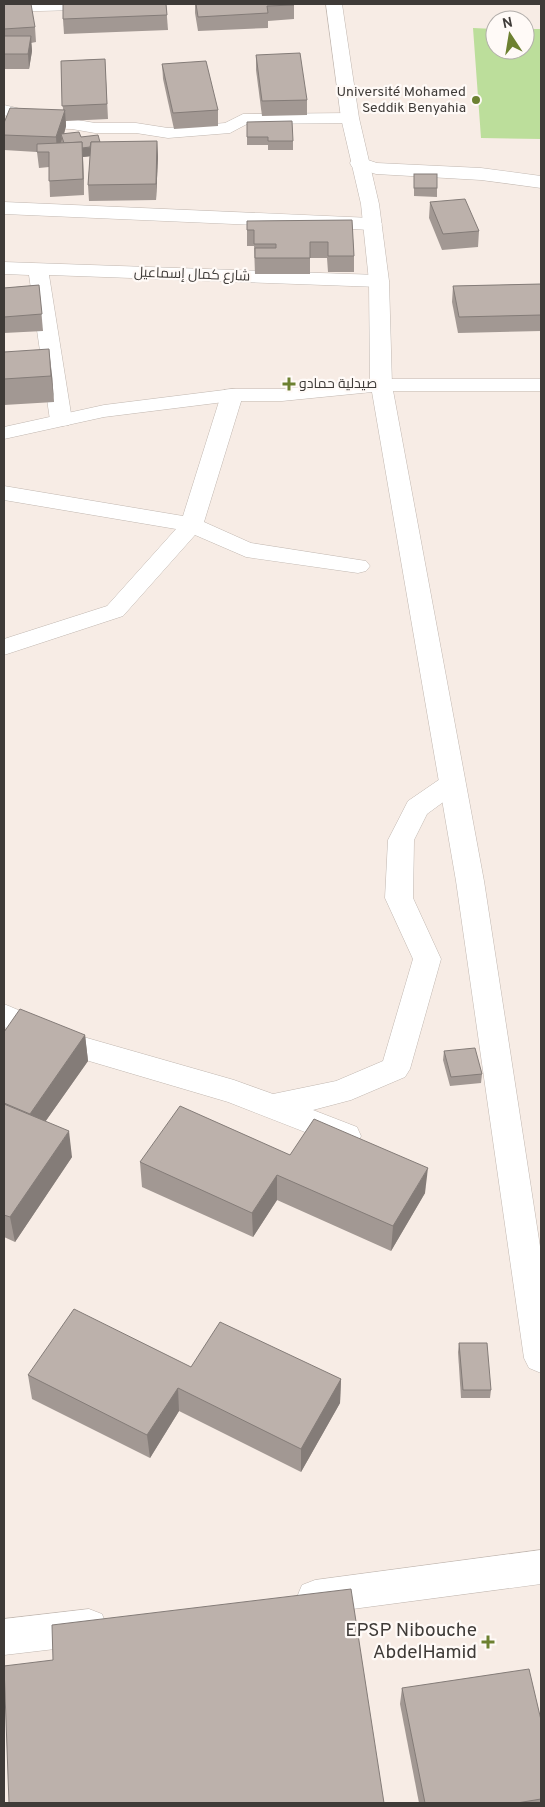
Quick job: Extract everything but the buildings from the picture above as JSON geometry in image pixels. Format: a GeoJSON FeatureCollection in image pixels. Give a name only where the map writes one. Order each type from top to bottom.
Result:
{"type":"FeatureCollection","features":[{"type":"Feature","properties":{"kind":"street"},"geometry":{"type":"LineString","coordinates":[[4,7],[111,4]]}},
{"type":"Feature","properties":{"kind":"street"},"geometry":{"type":"LineString","coordinates":[[334,4],[350,118],[370,204],[380,281],[382,385],[470,881],[541,1358]]}},
{"type":"Feature","properties":{"kind":"street"},"geometry":{"type":"LineString","coordinates":[[4,110],[19,114],[35,123],[72,124],[95,128],[136,128],[168,133],[230,128],[244,118],[350,118]]}},
{"type":"Feature","properties":{"kind":"street"},"geometry":{"type":"LineString","coordinates":[[359,162],[376,168],[481,174],[541,182]]}},
{"type":"Feature","properties":{"kind":"street"},"geometry":{"type":"LineString","coordinates":[[4,208],[372,224]]}},
{"type":"Feature","properties":{"kind":"street","name":"شارع كمال إسماعيل"},"geometry":{"type":"LineString","coordinates":[[4,268],[380,281]]}},
{"type":"Feature","properties":{"kind":"street"},"geometry":{"type":"LineString","coordinates":[[38,269],[61,420]]}},
{"type":"Feature","properties":{"kind":"street"},"geometry":{"type":"LineString","coordinates":[[4,433],[104,411],[232,395],[282,395],[382,385],[541,385]]}},
{"type":"Feature","properties":{"kind":"street"},"geometry":{"type":"LineString","coordinates":[[4,647],[115,611],[192,525],[232,395]]}},
{"type":"Feature","properties":{"kind":"street"},"geometry":{"type":"LineString","coordinates":[[4,493],[192,525],[246,550],[358,566]]}},
{"type":"Feature","properties":{"kind":"street"},"geometry":{"type":"LineString","coordinates":[[271,1107],[340,1092],[395,1070],[412,1016],[427,958],[399,898],[401,840],[418,808],[452,783]]}},
{"type":"Feature","properties":{"kind":"street"},"geometry":{"type":"LineString","coordinates":[[4,1015],[72,1045],[234,1092],[371,1145]]}},
{"type":"Feature","properties":{"kind":"street"},"geometry":{"type":"LineString","coordinates":[[286,1601],[541,1567]]}},
{"type":"Feature","properties":{"kind":"street"},"geometry":{"type":"LineString","coordinates":[[4,1637],[119,1624]]}},
{"type":"Feature","properties":{"kind":"green space"},"geometry":{"type":"Polygon","coordinates":[[[473,28],[485,29],[485,60],[535,60],[535,29],[541,29],[541,139],[481,138],[473,28]]]}},
{"type":"Feature","properties":{"kind":"place","name":"Université Mohamed Seddik Benyahia"},"geometry":{"type":"Point","coordinates":[476,100]}},
{"type":"Feature","properties":{"kind":"place","name":"صيدلية حمادو"},"geometry":{"type":"Point","coordinates":[289,384]}},
{"type":"Feature","properties":{"kind":"place","name":"EPSP Nibouche AbdelHamid"},"geometry":{"type":"Point","coordinates":[488,1642]}}]}
